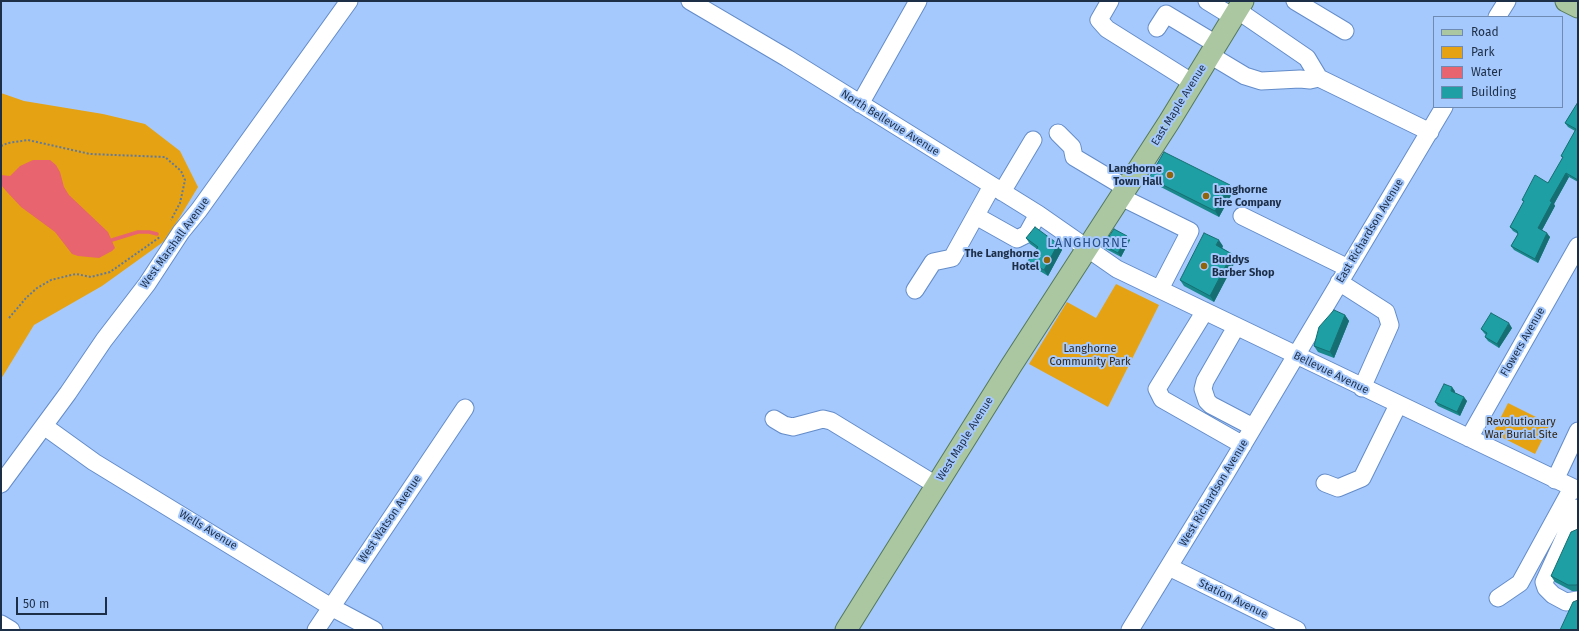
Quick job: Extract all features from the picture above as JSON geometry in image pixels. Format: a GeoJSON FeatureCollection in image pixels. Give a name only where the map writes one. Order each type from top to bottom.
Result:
{"type":"FeatureCollection","features":[{"type":"Feature","properties":{"kind":"main road"},"geometry":{"type":"LineString","coordinates":[[1566,1],[1578,7]]}},
{"type":"Feature","properties":{"kind":"main road","name":"East Maple Avenue"},"geometry":{"type":"LineString","coordinates":[[1087,249],[1124,193],[1238,9]]}},
{"type":"Feature","properties":{"kind":"main road","name":"West Maple Avenue"},"geometry":{"type":"LineString","coordinates":[[846,630],[936,485],[1087,249]]}},
{"type":"Feature","properties":{"kind":"street","name":"West Marshall Avenue"},"geometry":{"type":"LineString","coordinates":[[1,484],[44,426],[104,340],[147,284],[181,232],[199,210],[349,1]]}},
{"type":"Feature","properties":{"kind":"street","name":"North Bellevue Avenue"},"geometry":{"type":"LineString","coordinates":[[690,1],[709,6],[787,58],[1038,214],[1087,249]]}},
{"type":"Feature","properties":{"kind":"street"},"geometry":{"type":"LineString","coordinates":[[860,104],[918,1]]}},
{"type":"Feature","properties":{"kind":"street"},"geometry":{"type":"LineString","coordinates":[[1110,1],[1099,20],[1107,28],[1192,83]]}},
{"type":"Feature","properties":{"kind":"street"},"geometry":{"type":"LineString","coordinates":[[1207,1],[1238,9],[1307,58],[1319,78],[1430,132]]}},
{"type":"Feature","properties":{"kind":"street"},"geometry":{"type":"LineString","coordinates":[[1295,1],[1345,31]]}},
{"type":"Feature","properties":{"kind":"street"},"geometry":{"type":"LineString","coordinates":[[1498,16],[1507,1]]}},
{"type":"Feature","properties":{"kind":"street"},"geometry":{"type":"LineString","coordinates":[[1157,28],[1166,14],[1245,76],[1261,81],[1300,79],[1310,80],[1319,78]]}},
{"type":"Feature","properties":{"kind":"street","name":"East Richardson Avenue"},"geometry":{"type":"LineString","coordinates":[[1296,356],[1443,108]]}},
{"type":"Feature","properties":{"kind":"street"},"geometry":{"type":"LineString","coordinates":[[1058,133],[1072,147],[1074,157],[1124,193],[1190,232],[1160,290]]}},
{"type":"Feature","properties":{"kind":"street"},"geometry":{"type":"LineString","coordinates":[[915,290],[933,262],[952,258],[976,216],[1033,140]]}},
{"type":"Feature","properties":{"kind":"street"},"geometry":{"type":"LineString","coordinates":[[976,216],[1016,239],[1027,234],[1038,214]]}},
{"type":"Feature","properties":{"kind":"street"},"geometry":{"type":"LineString","coordinates":[[1242,216],[1343,275],[1386,312],[1390,325],[1362,388]]}},
{"type":"Feature","properties":{"kind":"street","name":"Flowers Avenue"},"geometry":{"type":"LineString","coordinates":[[1469,438],[1578,246]]}},
{"type":"Feature","properties":{"kind":"street","name":"Bellevue Avenue"},"geometry":{"type":"LineString","coordinates":[[1087,249],[1117,268],[1160,290],[1575,489]]}},
{"type":"Feature","properties":{"kind":"street"},"geometry":{"type":"LineString","coordinates":[[1205,311],[1157,389],[1162,398],[1243,445]]}},
{"type":"Feature","properties":{"kind":"street"},"geometry":{"type":"LineString","coordinates":[[1236,326],[1205,381],[1203,389],[1210,405],[1253,427]]}},
{"type":"Feature","properties":{"kind":"street","name":"West Richardson Avenue"},"geometry":{"type":"LineString","coordinates":[[1130,630],[1296,356]]}},
{"type":"Feature","properties":{"kind":"street"},"geometry":{"type":"LineString","coordinates":[[1326,483],[1338,488],[1362,478],[1398,405]]}},
{"type":"Feature","properties":{"kind":"street","name":"West Watson Avenue"},"geometry":{"type":"LineString","coordinates":[[316,630],[465,408]]}},
{"type":"Feature","properties":{"kind":"street"},"geometry":{"type":"LineString","coordinates":[[774,419],[784,425],[793,427],[823,419],[831,421],[936,485]]}},
{"type":"Feature","properties":{"kind":"street","name":"Wells Avenue"},"geometry":{"type":"LineString","coordinates":[[44,426],[94,462],[331,607],[374,630]]}},
{"type":"Feature","properties":{"kind":"street"},"geometry":{"type":"LineString","coordinates":[[1555,480],[1578,431]]}},
{"type":"Feature","properties":{"kind":"street"},"geometry":{"type":"LineString","coordinates":[[1498,598],[1520,583],[1575,489]]}},
{"type":"Feature","properties":{"kind":"street"},"geometry":{"type":"LineString","coordinates":[[1578,508],[1544,582],[1546,588],[1556,597],[1566,602],[1578,600]]}},
{"type":"Feature","properties":{"kind":"street","name":"Station Avenue"},"geometry":{"type":"LineString","coordinates":[[1169,567],[1297,630]]}},
{"type":"Feature","properties":{"kind":"street"},"geometry":{"type":"LineString","coordinates":[[1,624],[11,630]]}},
{"type":"Feature","properties":{"kind":"path"},"geometry":{"type":"LineString","coordinates":[[1,146],[8,143],[28,140],[90,154],[165,157],[181,171],[185,180],[180,203],[168,223]]}},
{"type":"Feature","properties":{"kind":"path"},"geometry":{"type":"LineString","coordinates":[[9,318],[26,298],[37,288],[51,280],[76,274],[91,277],[110,272],[160,237],[162,233]]}},
{"type":"Feature","properties":{"kind":"green space"},"geometry":{"type":"Polygon","coordinates":[[[1,93],[24,101],[103,114],[145,124],[180,151],[198,187],[166,240],[102,286],[34,325],[1,379],[1,93]]]}},
{"type":"Feature","properties":{"kind":"green space","name":"Langhorne Community Park"},"geometry":{"type":"Polygon","coordinates":[[[1116,284],[1159,305],[1108,407],[1029,364],[1067,302],[1096,318],[1116,284]]]}},
{"type":"Feature","properties":{"kind":"green space","name":"Revolutionary War Burial Site"},"geometry":{"type":"Polygon","coordinates":[[[1508,403],[1550,424],[1535,454],[1493,433],[1508,403]]]}},
{"type":"Feature","properties":{"kind":"water"},"geometry":{"type":"Polygon","coordinates":[[[33,160],[50,160],[56,165],[60,172],[64,187],[69,195],[108,232],[115,248],[112,251],[99,258],[72,254],[55,232],[21,207],[7,192],[1,185],[1,175],[10,176],[20,166],[33,160]]]}},
{"type":"Feature","properties":{"kind":"building"},"geometry":{"type":"Polygon","coordinates":[[[1578,102],[1578,180],[1566,173],[1550,201],[1552,202],[1538,228],[1547,233],[1535,259],[1511,246],[1518,234],[1517,231],[1510,227],[1524,201],[1522,200],[1535,175],[1548,183],[1563,157],[1561,156],[1576,129],[1565,123],[1578,102]]]}},
{"type":"Feature","properties":{"kind":"building"},"geometry":{"type":"Polygon","coordinates":[[[1164,152],[1230,185],[1215,211],[1149,178],[1164,152]]]}},
{"type":"Feature","properties":{"kind":"building","name":"The Langhorne Hotel"},"geometry":{"type":"Polygon","coordinates":[[[1035,227],[1058,244],[1044,270],[1028,261],[1038,247],[1026,238],[1035,227]]]}},
{"type":"Feature","properties":{"kind":"building"},"geometry":{"type":"Polygon","coordinates":[[[1114,229],[1127,236],[1118,253],[1103,245],[1114,229]]]}},
{"type":"Feature","properties":{"kind":"building"},"geometry":{"type":"Polygon","coordinates":[[[1204,233],[1219,240],[1216,245],[1232,254],[1210,296],[1180,280],[1204,233]]]}},
{"type":"Feature","properties":{"kind":"building"},"geometry":{"type":"Polygon","coordinates":[[[1334,310],[1345,315],[1330,352],[1314,346],[1319,327],[1334,310]]]}},
{"type":"Feature","properties":{"kind":"building"},"geometry":{"type":"Polygon","coordinates":[[[1491,313],[1509,323],[1497,344],[1485,337],[1487,333],[1481,329],[1491,313]]]}},
{"type":"Feature","properties":{"kind":"building"},"geometry":{"type":"Polygon","coordinates":[[[1444,384],[1452,387],[1451,391],[1464,397],[1457,412],[1435,402],[1444,384]]]}},
{"type":"Feature","properties":{"kind":"building"},"geometry":{"type":"Polygon","coordinates":[[[1578,529],[1578,582],[1577,585],[1568,585],[1551,576],[1571,532],[1578,529]]]}},
{"type":"Feature","properties":{"kind":"building"},"geometry":{"type":"Polygon","coordinates":[[[1578,600],[1578,630],[1560,630],[1573,602],[1578,600]]]}},
{"type":"Feature","properties":{"kind":"waterway"},"geometry":{"type":"LineString","coordinates":[[112,240],[138,232],[157,234]]}},
{"type":"Feature","properties":{"kind":"place","name":"Langhorne Town Hall"},"geometry":{"type":"Point","coordinates":[1170,175]}},
{"type":"Feature","properties":{"kind":"place","name":"Langhorne Fire Company"},"geometry":{"type":"Point","coordinates":[1206,196]}},
{"type":"Feature","properties":{"kind":"place","name":"The Langhorne Hotel"},"geometry":{"type":"Point","coordinates":[1047,260]}},
{"type":"Feature","properties":{"kind":"place","name":"Buddys Barber Shop"},"geometry":{"type":"Point","coordinates":[1204,266]}},
{"type":"Feature","properties":{"kind":"district","name":"LANGHORNE"},"geometry":{"type":"Point","coordinates":[1088,243]}}]}
